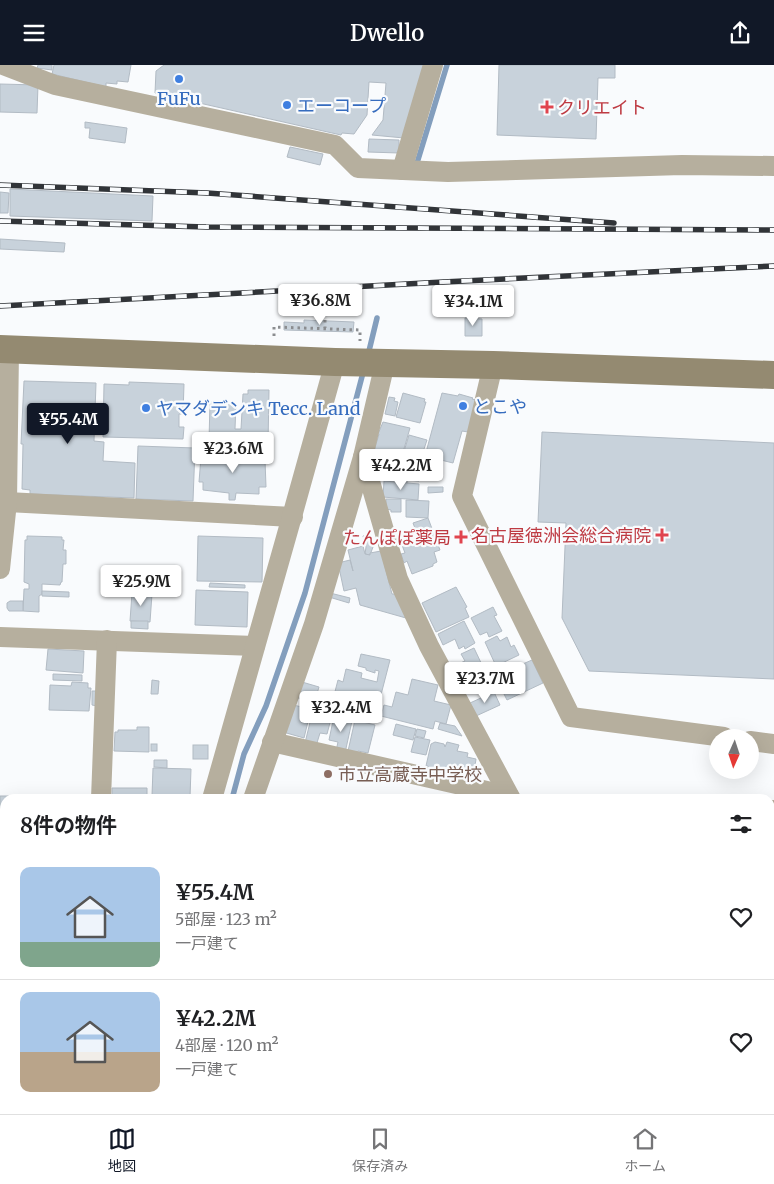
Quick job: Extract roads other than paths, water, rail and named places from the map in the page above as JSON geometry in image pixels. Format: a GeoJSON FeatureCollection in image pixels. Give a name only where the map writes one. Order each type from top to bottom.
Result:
{"type":"FeatureCollection","features":[{"type":"Feature","properties":{"kind":"street"},"geometry":{"type":"LineString","coordinates":[[4,65],[55,85],[335,145],[358,168],[448,172],[682,165],[774,166]]}},
{"type":"Feature","properties":{"kind":"street"},"geometry":{"type":"LineString","coordinates":[[402,171],[433,65]]}},
{"type":"Feature","properties":{"kind":"street"},"geometry":{"type":"LineString","coordinates":[[0,569],[7,502],[5,349],[363,358],[493,365],[774,375]]}},
{"type":"Feature","properties":{"kind":"street"},"geometry":{"type":"LineString","coordinates":[[363,358],[363,457],[398,579],[429,646],[508,794]]}},
{"type":"Feature","properties":{"kind":"street"},"geometry":{"type":"LineString","coordinates":[[213,794],[254,646],[293,517],[363,358]]}},
{"type":"Feature","properties":{"kind":"street"},"geometry":{"type":"LineString","coordinates":[[493,365],[462,495],[571,717],[709,735]]}},
{"type":"Feature","properties":{"kind":"street"},"geometry":{"type":"LineString","coordinates":[[255,794],[314,624],[363,457]]}},
{"type":"Feature","properties":{"kind":"street"},"geometry":{"type":"LineString","coordinates":[[7,502],[293,517]]}},
{"type":"Feature","properties":{"kind":"street"},"geometry":{"type":"LineString","coordinates":[[0,637],[254,646]]}},
{"type":"Feature","properties":{"kind":"street"},"geometry":{"type":"LineString","coordinates":[[101,794],[107,641]]}},
{"type":"Feature","properties":{"kind":"street"},"geometry":{"type":"LineString","coordinates":[[272,742],[497,794]]}},
{"type":"Feature","properties":{"kind":"street"},"geometry":{"type":"LineString","coordinates":[[759,742],[774,744]]}},
{"type":"Feature","properties":{"kind":"waterway"},"geometry":{"type":"LineString","coordinates":[[417,163],[447,65]]}},
{"type":"Feature","properties":{"kind":"waterway"},"geometry":{"type":"LineString","coordinates":[[368,355],[377,318]]}},
{"type":"Feature","properties":{"kind":"waterway"},"geometry":{"type":"LineString","coordinates":[[233,794],[244,754],[266,706],[305,593],[364,369]]}},
{"type":"Feature","properties":{"kind":"railway"},"geometry":{"type":"LineString","coordinates":[[0,185],[207,193],[614,223]]}},
{"type":"Feature","properties":{"kind":"railway"},"geometry":{"type":"LineString","coordinates":[[0,221],[206,227],[774,230]]}},
{"type":"Feature","properties":{"kind":"railway"},"geometry":{"type":"LineString","coordinates":[[0,306],[774,266]]}},
{"type":"Feature","properties":{"kind":"place","name":"FuFu"},"geometry":{"type":"Point","coordinates":[179,79]}},
{"type":"Feature","properties":{"kind":"place","name":"エーコープ"},"geometry":{"type":"Point","coordinates":[287,105]}},
{"type":"Feature","properties":{"kind":"place","name":"クリエイト"},"geometry":{"type":"Point","coordinates":[547,107]}},
{"type":"Feature","properties":{"kind":"place","name":"とこや"},"geometry":{"type":"Point","coordinates":[463,406]}},
{"type":"Feature","properties":{"kind":"place","name":"ヤマダデンキ Tecc. Land"},"geometry":{"type":"Point","coordinates":[146,408]}},
{"type":"Feature","properties":{"kind":"place","name":"名古屋徳洲会総合病院"},"geometry":{"type":"Point","coordinates":[662,535]}},
{"type":"Feature","properties":{"kind":"place","name":"たんぽぽ薬局"},"geometry":{"type":"Point","coordinates":[461,537]}},
{"type":"Feature","properties":{"kind":"place","name":"市立高蔵寺中学校"},"geometry":{"type":"Point","coordinates":[328,774]}}]}
